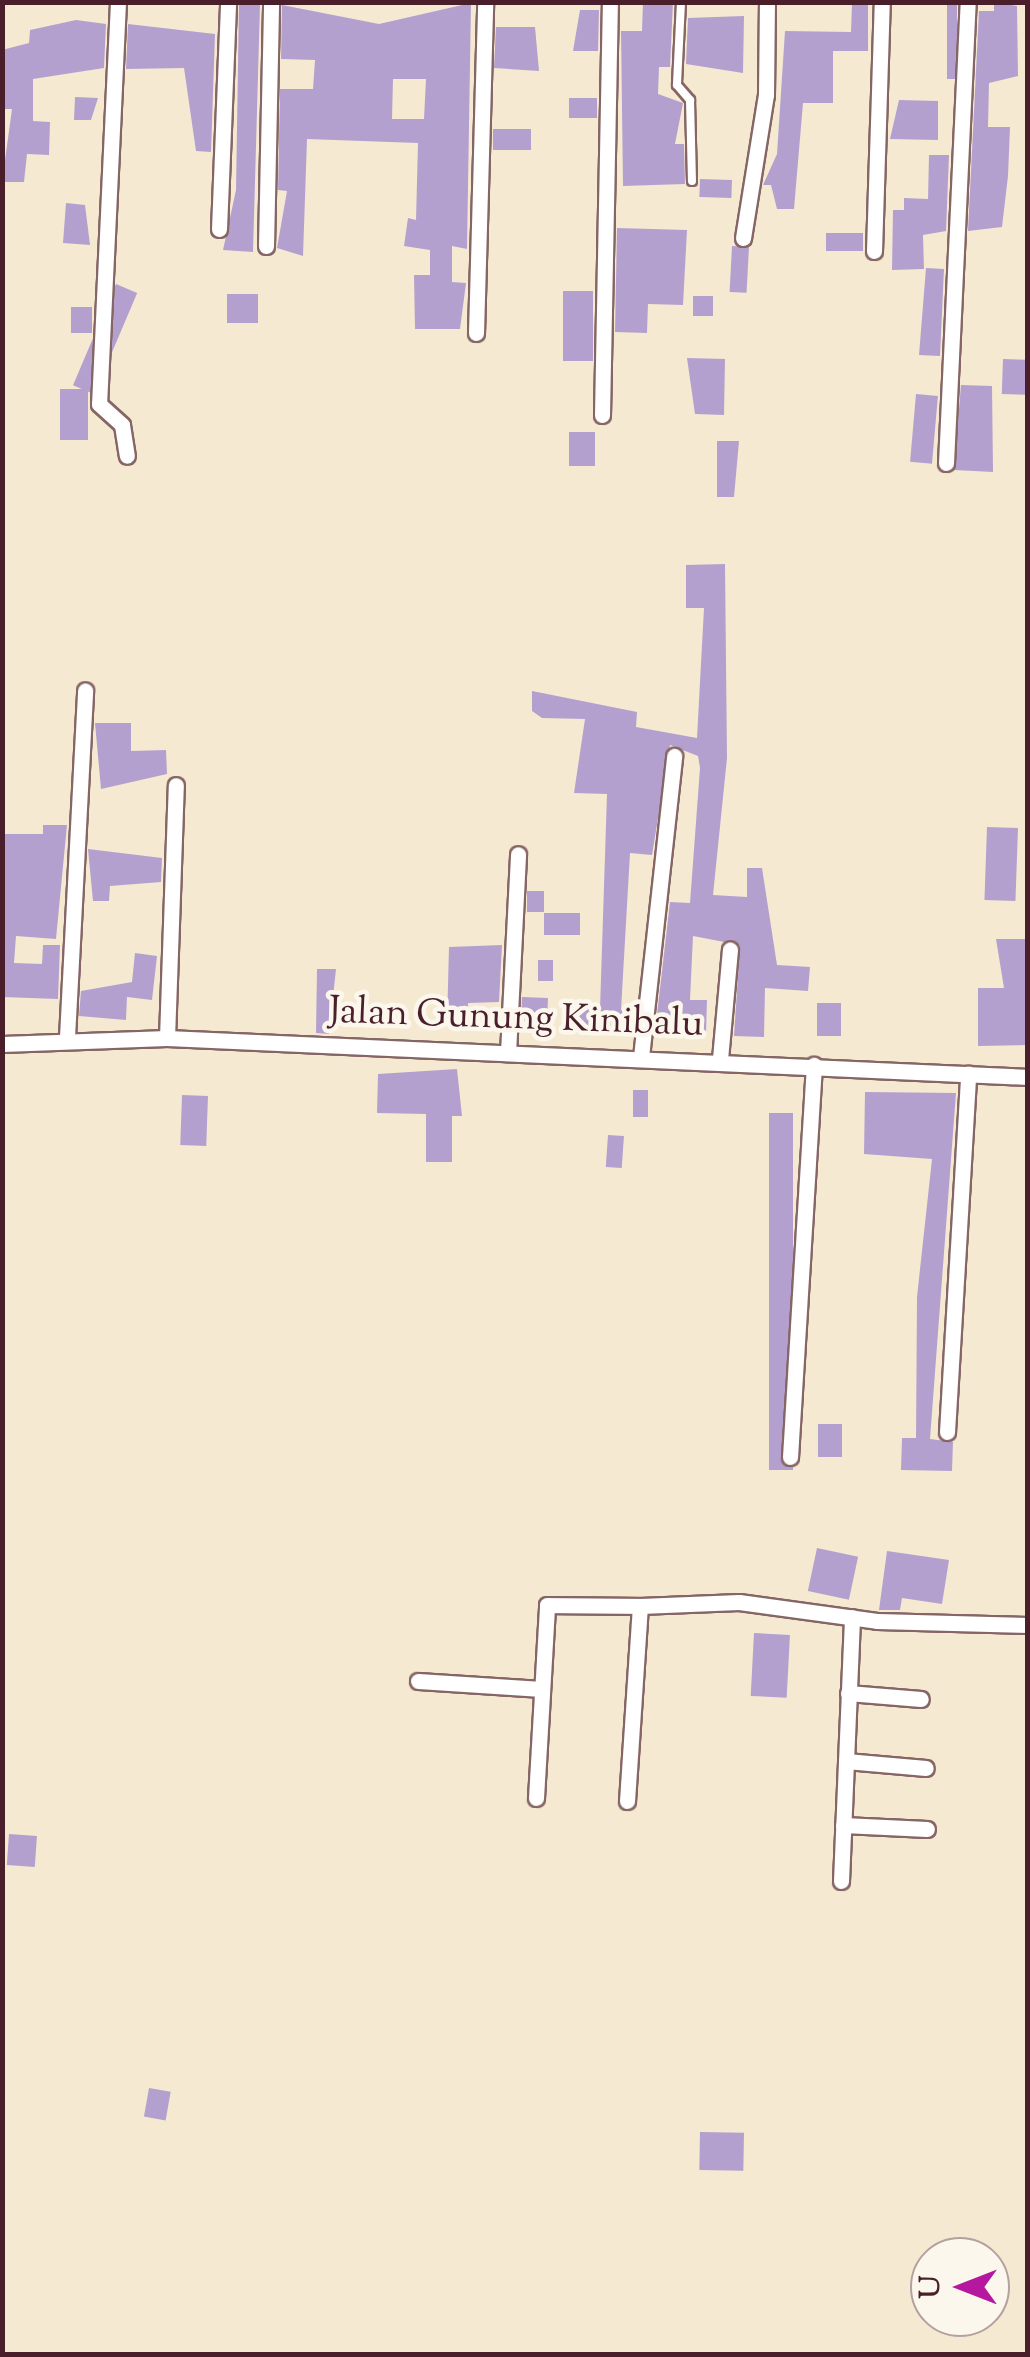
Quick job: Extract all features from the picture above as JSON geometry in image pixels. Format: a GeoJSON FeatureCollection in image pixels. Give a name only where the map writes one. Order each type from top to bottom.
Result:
{"type":"FeatureCollection","features":[{"type":"Feature","properties":{"kind":"street"},"geometry":{"type":"LineString","coordinates":[[118,2],[99,404],[122,425],[127,456]]}},
{"type":"Feature","properties":{"kind":"street"},"geometry":{"type":"LineString","coordinates":[[219,229],[228,2]]}},
{"type":"Feature","properties":{"kind":"street"},"geometry":{"type":"LineString","coordinates":[[266,246],[272,2]]}},
{"type":"Feature","properties":{"kind":"street"},"geometry":{"type":"LineString","coordinates":[[476,333],[485,2]]}},
{"type":"Feature","properties":{"kind":"street"},"geometry":{"type":"LineString","coordinates":[[602,415],[610,2]]}},
{"type":"Feature","properties":{"kind":"street"},"geometry":{"type":"LineString","coordinates":[[743,238],[766,95],[767,2]]}},
{"type":"Feature","properties":{"kind":"street"},"geometry":{"type":"LineString","coordinates":[[874,250],[882,2]]}},
{"type":"Feature","properties":{"kind":"street"},"geometry":{"type":"LineString","coordinates":[[946,463],[968,2]]}},
{"type":"Feature","properties":{"kind":"street"},"geometry":{"type":"LineString","coordinates":[[67,1037],[85,690]]}},
{"type":"Feature","properties":{"kind":"street"},"geometry":{"type":"LineString","coordinates":[[642,1056],[674,756]]}},
{"type":"Feature","properties":{"kind":"street"},"geometry":{"type":"LineString","coordinates":[[166,1038],[176,785]]}},
{"type":"Feature","properties":{"kind":"street"},"geometry":{"type":"LineString","coordinates":[[508,1053],[518,854]]}},
{"type":"Feature","properties":{"kind":"street"},"geometry":{"type":"LineString","coordinates":[[720,1059],[730,949]]}},
{"type":"Feature","properties":{"kind":"street","name":"Jalan Gunung Kinibalu"},"geometry":{"type":"LineString","coordinates":[[2,1044],[67,1037],[166,1038],[720,1059],[1028,1077]]}},
{"type":"Feature","properties":{"kind":"street"},"geometry":{"type":"LineString","coordinates":[[790,1458],[814,1065]]}},
{"type":"Feature","properties":{"kind":"street"},"geometry":{"type":"LineString","coordinates":[[947,1432],[968,1074]]}},
{"type":"Feature","properties":{"kind":"street"},"geometry":{"type":"LineString","coordinates":[[536,1798],[547,1605],[739,1602],[852,1617],[1028,1625]]}},
{"type":"Feature","properties":{"kind":"street"},"geometry":{"type":"LineString","coordinates":[[627,1801],[640,1606]]}},
{"type":"Feature","properties":{"kind":"street"},"geometry":{"type":"LineString","coordinates":[[841,1882],[852,1617]]}},
{"type":"Feature","properties":{"kind":"street"},"geometry":{"type":"LineString","coordinates":[[418,1681],[542,1689]]}},
{"type":"Feature","properties":{"kind":"street"},"geometry":{"type":"LineString","coordinates":[[848,1693],[921,1699]]}},
{"type":"Feature","properties":{"kind":"street"},"geometry":{"type":"LineString","coordinates":[[846,1761],[926,1768]]}},
{"type":"Feature","properties":{"kind":"street"},"geometry":{"type":"LineString","coordinates":[[844,1825],[928,1829]]}},
{"type":"Feature","properties":{"kind":"lane"},"geometry":{"type":"LineString","coordinates":[[680,2],[677,85],[690,100],[692,181]]}},
{"type":"Feature","properties":{"kind":"building"},"geometry":{"type":"Polygon","coordinates":[[[239,2],[260,5],[253,252],[223,250],[236,190],[239,2]]]}},
{"type":"Feature","properties":{"kind":"building"},"geometry":{"type":"Polygon","coordinates":[[[643,2],[673,2],[670,67],[659,67],[658,94],[683,103],[675,144],[684,144],[685,184],[623,186],[621,31],[642,31],[643,2]]]}},
{"type":"Feature","properties":{"kind":"building"},"geometry":{"type":"Polygon","coordinates":[[[852,2],[868,2],[868,51],[833,51],[833,103],[803,103],[794,209],[777,209],[771,185],[763,185],[777,154],[785,31],[851,32],[852,2]]]}},
{"type":"Feature","properties":{"kind":"building"},"geometry":{"type":"Polygon","coordinates":[[[947,2],[957,2],[957,79],[947,79],[947,2]]]}},
{"type":"Feature","properties":{"kind":"building"},"geometry":{"type":"Polygon","coordinates":[[[994,2],[1017,6],[1018,76],[989,83],[988,127],[1010,127],[1008,176],[1002,227],[968,231],[979,11],[994,11],[994,2]]]}},
{"type":"Feature","properties":{"kind":"building"},"geometry":{"type":"Polygon","coordinates":[[[471,3],[467,249],[452,246],[452,282],[466,283],[460,329],[415,329],[414,275],[430,275],[430,250],[404,246],[408,218],[416,220],[418,143],[307,139],[303,256],[277,248],[287,191],[278,190],[280,89],[313,89],[315,60],[281,59],[282,5],[379,24],[471,3]],[[393,79],[392,119],[424,119],[426,79],[393,79]]]}},
{"type":"Feature","properties":{"kind":"building"},"geometry":{"type":"Polygon","coordinates":[[[580,10],[599,10],[598,51],[573,51],[580,10]]]}},
{"type":"Feature","properties":{"kind":"building"},"geometry":{"type":"Polygon","coordinates":[[[744,16],[743,73],[686,64],[688,18],[744,16]]]}},
{"type":"Feature","properties":{"kind":"building"},"geometry":{"type":"Polygon","coordinates":[[[76,20],[106,24],[104,68],[33,79],[33,121],[50,122],[49,155],[27,154],[24,182],[2,182],[12,109],[2,109],[2,50],[29,43],[30,30],[76,20]]]}},
{"type":"Feature","properties":{"kind":"building"},"geometry":{"type":"Polygon","coordinates":[[[128,24],[215,34],[211,152],[196,151],[184,68],[126,69],[128,24]]]}},
{"type":"Feature","properties":{"kind":"building"},"geometry":{"type":"Polygon","coordinates":[[[496,27],[535,27],[539,71],[494,68],[496,27]]]}},
{"type":"Feature","properties":{"kind":"building"},"geometry":{"type":"Polygon","coordinates":[[[75,97],[98,98],[91,120],[74,120],[75,97]]]}},
{"type":"Feature","properties":{"kind":"building"},"geometry":{"type":"Polygon","coordinates":[[[569,98],[597,98],[597,118],[569,118],[569,98]]]}},
{"type":"Feature","properties":{"kind":"building"},"geometry":{"type":"Polygon","coordinates":[[[899,100],[938,101],[938,140],[890,139],[899,100]]]}},
{"type":"Feature","properties":{"kind":"building"},"geometry":{"type":"Polygon","coordinates":[[[493,129],[531,129],[531,150],[493,150],[493,129]]]}},
{"type":"Feature","properties":{"kind":"building"},"geometry":{"type":"Polygon","coordinates":[[[929,155],[949,155],[946,231],[923,235],[924,269],[892,270],[893,210],[904,210],[904,198],[928,199],[929,155]]]}},
{"type":"Feature","properties":{"kind":"building"},"geometry":{"type":"Polygon","coordinates":[[[700,179],[732,180],[731,198],[699,197],[700,179]]]}},
{"type":"Feature","properties":{"kind":"building"},"geometry":{"type":"Polygon","coordinates":[[[66,203],[85,205],[90,245],[63,243],[66,203]]]}},
{"type":"Feature","properties":{"kind":"building"},"geometry":{"type":"Polygon","coordinates":[[[617,228],[687,230],[683,305],[648,304],[647,333],[615,332],[617,228]]]}},
{"type":"Feature","properties":{"kind":"building"},"geometry":{"type":"Polygon","coordinates":[[[826,233],[863,233],[863,251],[826,251],[826,233]]]}},
{"type":"Feature","properties":{"kind":"building"},"geometry":{"type":"Polygon","coordinates":[[[732,246],[749,247],[747,293],[730,292],[732,246]]]}},
{"type":"Feature","properties":{"kind":"building"},"geometry":{"type":"Polygon","coordinates":[[[926,268],[944,269],[940,356],[919,355],[926,268]]]}},
{"type":"Feature","properties":{"kind":"building"},"geometry":{"type":"Polygon","coordinates":[[[116,284],[137,293],[94,394],[73,385],[116,284]]]}},
{"type":"Feature","properties":{"kind":"building"},"geometry":{"type":"Polygon","coordinates":[[[563,291],[593,291],[593,361],[563,361],[563,291]]]}},
{"type":"Feature","properties":{"kind":"building"},"geometry":{"type":"Polygon","coordinates":[[[227,294],[258,294],[258,323],[227,323],[227,294]]]}},
{"type":"Feature","properties":{"kind":"building"},"geometry":{"type":"Polygon","coordinates":[[[693,296],[713,296],[713,316],[693,316],[693,296]]]}},
{"type":"Feature","properties":{"kind":"building"},"geometry":{"type":"Polygon","coordinates":[[[71,307],[92,307],[92,333],[71,333],[71,307]]]}},
{"type":"Feature","properties":{"kind":"building"},"geometry":{"type":"Polygon","coordinates":[[[687,358],[725,359],[724,415],[695,414],[687,358]]]}},
{"type":"Feature","properties":{"kind":"building"},"geometry":{"type":"Polygon","coordinates":[[[1003,359],[1028,360],[1027,395],[1002,394],[1003,359]]]}},
{"type":"Feature","properties":{"kind":"building"},"geometry":{"type":"Polygon","coordinates":[[[961,385],[992,386],[993,472],[954,470],[961,385]]]}},
{"type":"Feature","properties":{"kind":"building"},"geometry":{"type":"Polygon","coordinates":[[[60,389],[88,389],[88,440],[60,440],[60,389]]]}},
{"type":"Feature","properties":{"kind":"building"},"geometry":{"type":"Polygon","coordinates":[[[916,394],[938,396],[932,464],[910,462],[916,394]]]}},
{"type":"Feature","properties":{"kind":"building"},"geometry":{"type":"Polygon","coordinates":[[[569,432],[595,432],[595,466],[569,466],[569,432]]]}},
{"type":"Feature","properties":{"kind":"building"},"geometry":{"type":"Polygon","coordinates":[[[717,441],[739,441],[734,497],[717,497],[717,441]]]}},
{"type":"Feature","properties":{"kind":"building"},"geometry":{"type":"Polygon","coordinates":[[[725,564],[727,758],[713,895],[747,897],[747,868],[762,868],[777,965],[810,967],[808,991],[765,988],[764,1037],[734,1036],[740,945],[693,936],[690,1000],[707,1000],[706,1034],[655,1032],[670,902],[690,903],[700,768],[698,756],[670,745],[652,855],[630,853],[621,1010],[635,1011],[632,1032],[579,1033],[580,1008],[600,1009],[607,794],[574,793],[585,719],[542,718],[532,711],[532,691],[637,712],[636,727],[697,738],[704,608],[686,608],[686,565],[725,564]]]}},
{"type":"Feature","properties":{"kind":"building"},"geometry":{"type":"Polygon","coordinates":[[[95,723],[131,723],[131,751],[166,750],[167,774],[101,789],[95,723]]]}},
{"type":"Feature","properties":{"kind":"building"},"geometry":{"type":"Polygon","coordinates":[[[43,825],[67,825],[56,939],[16,936],[14,963],[42,964],[43,945],[60,945],[58,999],[2,997],[2,834],[43,834],[43,825]]]}},
{"type":"Feature","properties":{"kind":"building"},"geometry":{"type":"Polygon","coordinates":[[[987,827],[1018,828],[1015,901],[984,900],[987,827]]]}},
{"type":"Feature","properties":{"kind":"building"},"geometry":{"type":"Polygon","coordinates":[[[88,849],[162,858],[161,882],[110,886],[109,901],[93,901],[88,849]]]}},
{"type":"Feature","properties":{"kind":"building"},"geometry":{"type":"Polygon","coordinates":[[[527,891],[544,891],[544,912],[527,912],[527,891]]]}},
{"type":"Feature","properties":{"kind":"building"},"geometry":{"type":"Polygon","coordinates":[[[544,913],[580,913],[580,935],[544,935],[544,913]]]}},
{"type":"Feature","properties":{"kind":"building"},"geometry":{"type":"Polygon","coordinates":[[[996,939],[1028,939],[1028,1045],[978,1046],[978,988],[1004,988],[996,939]]]}},
{"type":"Feature","properties":{"kind":"building"},"geometry":{"type":"Polygon","coordinates":[[[502,945],[499,1002],[468,1003],[467,1025],[447,1024],[449,947],[502,945]]]}},
{"type":"Feature","properties":{"kind":"building"},"geometry":{"type":"Polygon","coordinates":[[[135,953],[157,956],[152,1000],[127,997],[126,1020],[79,1016],[81,991],[132,982],[135,953]]]}},
{"type":"Feature","properties":{"kind":"building"},"geometry":{"type":"Polygon","coordinates":[[[538,960],[553,960],[553,981],[538,981],[538,960]]]}},
{"type":"Feature","properties":{"kind":"building"},"geometry":{"type":"Polygon","coordinates":[[[317,969],[336,969],[329,1034],[316,1033],[317,969]]]}},
{"type":"Feature","properties":{"kind":"building"},"geometry":{"type":"Polygon","coordinates":[[[522,997],[548,998],[547,1022],[521,1021],[522,997]]]}},
{"type":"Feature","properties":{"kind":"building"},"geometry":{"type":"Polygon","coordinates":[[[817,1003],[841,1003],[841,1036],[817,1036],[817,1003]]]}},
{"type":"Feature","properties":{"kind":"building"},"geometry":{"type":"Polygon","coordinates":[[[457,1069],[462,1116],[452,1116],[452,1162],[426,1162],[426,1114],[377,1113],[378,1074],[457,1069]]]}},
{"type":"Feature","properties":{"kind":"building"},"geometry":{"type":"Polygon","coordinates":[[[633,1090],[648,1090],[648,1117],[633,1117],[633,1090]]]}},
{"type":"Feature","properties":{"kind":"building"},"geometry":{"type":"Polygon","coordinates":[[[865,1092],[956,1093],[930,1439],[953,1442],[952,1471],[901,1470],[902,1438],[916,1438],[917,1297],[932,1159],[864,1154],[865,1092]]]}},
{"type":"Feature","properties":{"kind":"building"},"geometry":{"type":"Polygon","coordinates":[[[182,1095],[208,1096],[206,1146],[180,1145],[182,1095]]]}},
{"type":"Feature","properties":{"kind":"building"},"geometry":{"type":"Polygon","coordinates":[[[769,1113],[793,1113],[793,1470],[769,1470],[769,1113]]]}},
{"type":"Feature","properties":{"kind":"building"},"geometry":{"type":"Polygon","coordinates":[[[608,1135],[624,1136],[622,1168],[606,1167],[608,1135]]]}},
{"type":"Feature","properties":{"kind":"building"},"geometry":{"type":"Polygon","coordinates":[[[818,1424],[842,1424],[842,1457],[818,1457],[818,1424]]]}},
{"type":"Feature","properties":{"kind":"building"},"geometry":{"type":"Polygon","coordinates":[[[817,1548],[858,1557],[849,1600],[808,1591],[817,1548]]]}},
{"type":"Feature","properties":{"kind":"building"},"geometry":{"type":"Polygon","coordinates":[[[887,1551],[949,1560],[942,1604],[902,1598],[900,1610],[879,1610],[887,1551]]]}},
{"type":"Feature","properties":{"kind":"building"},"geometry":{"type":"Polygon","coordinates":[[[754,1633],[790,1635],[787,1698],[751,1696],[754,1633]]]}},
{"type":"Feature","properties":{"kind":"building"},"geometry":{"type":"Polygon","coordinates":[[[9,1834],[37,1836],[35,1867],[7,1865],[9,1834]]]}},
{"type":"Feature","properties":{"kind":"building"},"geometry":{"type":"Polygon","coordinates":[[[149,2088],[171,2092],[166,2120],[144,2117],[149,2088]]]}},
{"type":"Feature","properties":{"kind":"building"},"geometry":{"type":"Polygon","coordinates":[[[700,2132],[744,2133],[743,2171],[699,2170],[700,2132]]]}}]}
